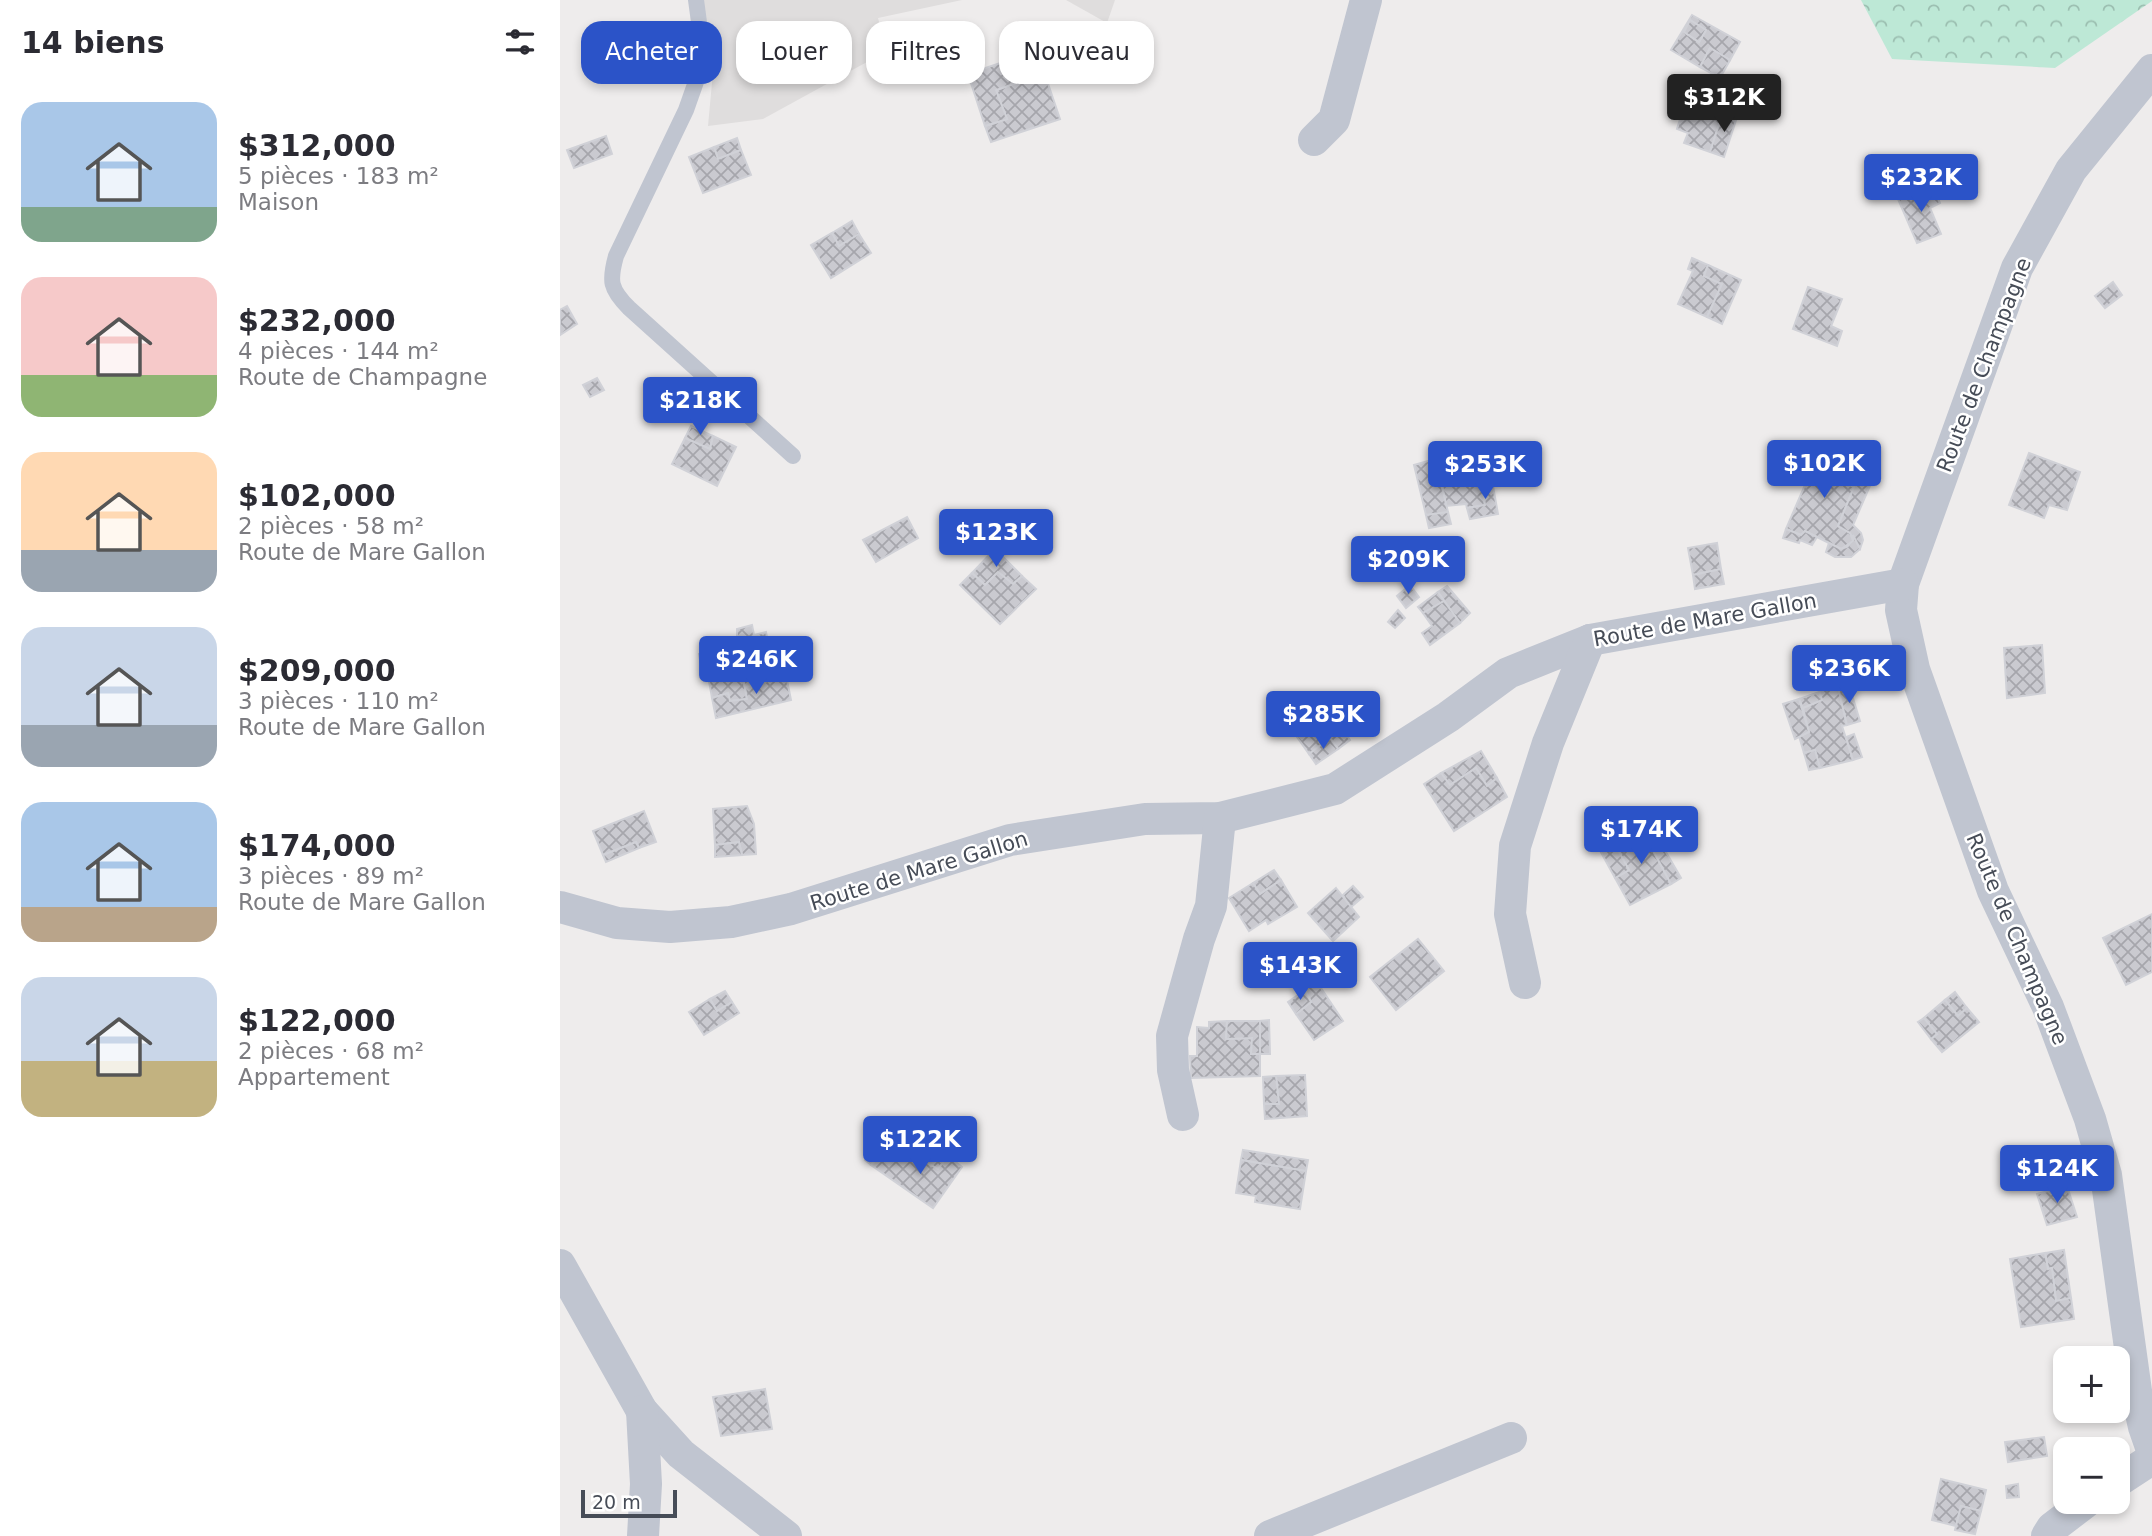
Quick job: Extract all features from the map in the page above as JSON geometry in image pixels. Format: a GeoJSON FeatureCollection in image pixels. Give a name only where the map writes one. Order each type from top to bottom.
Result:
{"type":"FeatureCollection","features":[{"type":"Feature","properties":{"kind":"street"},"geometry":{"type":"LineString","coordinates":[[1314,139],[1334,120],[1366,0]]}},
{"type":"Feature","properties":{"kind":"street","name":"Route de Champagne"},"geometry":{"type":"LineString","coordinates":[[2152,70],[2071,170],[2017,268],[1903,584],[1901,610],[1914,669],[1993,891],[2048,1007],[2093,1130],[2106,1175],[2141,1334],[2136,1391],[2152,1450]]}},
{"type":"Feature","properties":{"kind":"street","name":"Route de Mare Gallon"},"geometry":{"type":"LineString","coordinates":[[560,907],[617,923],[670,927],[731,922],[791,909],[1010,840],[1145,818],[1220,818],[1335,789],[1448,717],[1507,673],[1590,640],[1903,584]]}},
{"type":"Feature","properties":{"kind":"street"},"geometry":{"type":"LineString","coordinates":[[1525,983],[1510,914],[1515,846],[1548,743],[1590,640]]}},
{"type":"Feature","properties":{"kind":"street"},"geometry":{"type":"LineString","coordinates":[[1183,1115],[1173,1070],[1172,1036],[1211,906],[1220,818]]}},
{"type":"Feature","properties":{"kind":"street"},"geometry":{"type":"LineString","coordinates":[[560,1265],[642,1411],[681,1454],[786,1536]]}},
{"type":"Feature","properties":{"kind":"street"},"geometry":{"type":"LineString","coordinates":[[642,1411],[646,1484],[643,1536]]}},
{"type":"Feature","properties":{"kind":"street"},"geometry":{"type":"LineString","coordinates":[[1270,1536],[1511,1438]]}},
{"type":"Feature","properties":{"kind":"street"},"geometry":{"type":"LineString","coordinates":[[2130,1473],[2152,1460]]}},
{"type":"Feature","properties":{"kind":"street"},"geometry":{"type":"LineString","coordinates":[[646,1484],[658,1536]]}},
{"type":"Feature","properties":{"kind":"street"},"geometry":{"type":"LineString","coordinates":[[2047,1536],[2052,1528],[2070,1514]]}},
{"type":"Feature","properties":{"kind":"lane"},"geometry":{"type":"LineString","coordinates":[[696,0],[704,59],[686,110],[616,256],[611,277],[616,295],[629,308],[793,456]]}},
{"type":"Feature","properties":{"kind":"shaded area"},"geometry":{"type":"Polygon","coordinates":[[[700,0],[962,0],[878,18],[879,21],[866,21],[866,63],[852,70],[852,21],[736,21],[736,84],[827,84],[763,119],[708,126],[712,84],[722,84],[722,21],[705,21],[700,0]]]}},
{"type":"Feature","properties":{"kind":"shaded area"},"geometry":{"type":"Polygon","coordinates":[[[1066,0],[1115,0],[1108,21],[1066,0]]]}},
{"type":"Feature","properties":{"kind":"green space"},"geometry":{"type":"Polygon","coordinates":[[[1861,0],[2152,1],[2055,68],[1892,59],[1861,0]]]}},
{"type":"Feature","properties":{"kind":"building"},"geometry":{"type":"Polygon","coordinates":[[[1692,15],[1740,42],[1730,60],[1710,48],[1700,67],[1671,50],[1692,15]],[[1690,20],[1684,32],[1699,42],[1706,30],[1690,20]]]}},
{"type":"Feature","properties":{"kind":"building"},"geometry":{"type":"Polygon","coordinates":[[[1690,20],[1706,30],[1699,42],[1684,32],[1690,20]]]}},
{"type":"Feature","properties":{"kind":"building"},"geometry":{"type":"Polygon","coordinates":[[[1710,48],[1730,60],[1720,78],[1700,67],[1710,48]]]}},
{"type":"Feature","properties":{"kind":"building"},"geometry":{"type":"Polygon","coordinates":[[[999,63],[999,84],[1013,84],[996,90],[1007,119],[985,126],[971,84],[985,84],[985,68],[999,63]]]}},
{"type":"Feature","properties":{"kind":"building"},"geometry":{"type":"Polygon","coordinates":[[[1013,84],[1048,84],[1060,119],[991,142],[985,126],[1007,119],[996,90],[1013,84]]]}},
{"type":"Feature","properties":{"kind":"building"},"geometry":{"type":"Polygon","coordinates":[[[1686,100],[1723,112],[1710,152],[1684,143],[1688,133],[1677,129],[1686,100]]]}},
{"type":"Feature","properties":{"kind":"building"},"geometry":{"type":"Polygon","coordinates":[[[1723,112],[1737,117],[1724,157],[1710,152],[1723,112]]]}},
{"type":"Feature","properties":{"kind":"building"},"geometry":{"type":"Polygon","coordinates":[[[606,136],[612,154],[574,168],[567,150],[606,136]]]}},
{"type":"Feature","properties":{"kind":"building"},"geometry":{"type":"Polygon","coordinates":[[[737,138],[741,150],[718,159],[714,147],[737,138]]]}},
{"type":"Feature","properties":{"kind":"building"},"geometry":{"type":"Polygon","coordinates":[[[714,147],[718,159],[741,150],[751,175],[703,193],[689,157],[714,147]]]}},
{"type":"Feature","properties":{"kind":"building"},"geometry":{"type":"Polygon","coordinates":[[[1933,186],[1940,203],[1930,208],[1941,234],[1917,243],[1898,199],[1933,186]]]}},
{"type":"Feature","properties":{"kind":"building"},"geometry":{"type":"Polygon","coordinates":[[[852,221],[859,234],[839,246],[832,233],[852,221]]]}},
{"type":"Feature","properties":{"kind":"building"},"geometry":{"type":"Polygon","coordinates":[[[832,233],[839,246],[859,234],[871,253],[831,278],[811,245],[832,233]]]}},
{"type":"Feature","properties":{"kind":"building"},"geometry":{"type":"Polygon","coordinates":[[[1692,258],[1708,265],[1704,276],[1722,284],[1707,317],[1678,304],[1693,271],[1688,269],[1692,258]]]}},
{"type":"Feature","properties":{"kind":"building"},"geometry":{"type":"Polygon","coordinates":[[[1708,265],[1741,280],[1722,324],[1707,317],[1722,284],[1704,276],[1708,265]]]}},
{"type":"Feature","properties":{"kind":"building"},"geometry":{"type":"Polygon","coordinates":[[[2113,282],[2122,295],[2105,308],[2095,296],[2113,282]]]}},
{"type":"Feature","properties":{"kind":"building"},"geometry":{"type":"Polygon","coordinates":[[[1808,287],[1842,299],[1831,326],[1842,331],[1837,346],[1793,329],[1808,287]]]}},
{"type":"Feature","properties":{"kind":"building"},"geometry":{"type":"Polygon","coordinates":[[[567,306],[577,324],[560,335],[560,310],[567,306]]]}},
{"type":"Feature","properties":{"kind":"building"},"geometry":{"type":"Polygon","coordinates":[[[597,378],[604,390],[590,397],[583,385],[597,378]]]}},
{"type":"Feature","properties":{"kind":"building"},"geometry":{"type":"Polygon","coordinates":[[[691,426],[713,436],[710,449],[685,438],[691,426]]]}},
{"type":"Feature","properties":{"kind":"building"},"geometry":{"type":"Polygon","coordinates":[[[713,436],[736,447],[717,486],[672,464],[685,438],[710,449],[713,436]]]}},
{"type":"Feature","properties":{"kind":"building"},"geometry":{"type":"Polygon","coordinates":[[[1828,445],[1851,454],[1839,479],[1854,487],[1838,526],[1850,533],[1853,541],[1841,549],[1805,531],[1801,535],[1786,529],[1820,450],[1825,452],[1828,445]]]}},
{"type":"Feature","properties":{"kind":"building"},"geometry":{"type":"Polygon","coordinates":[[[1815,447],[1820,450],[1813,467],[1807,465],[1815,447]]]}},
{"type":"Feature","properties":{"kind":"building"},"geometry":{"type":"Polygon","coordinates":[[[1487,449],[1491,475],[1481,478],[1485,505],[1467,508],[1466,504],[1446,506],[1439,468],[1465,462],[1463,452],[1487,449]]]}},
{"type":"Feature","properties":{"kind":"building"},"geometry":{"type":"Polygon","coordinates":[[[2029,453],[2080,472],[2067,510],[2049,505],[2044,518],[2009,505],[2029,453]]]}},
{"type":"Feature","properties":{"kind":"building"},"geometry":{"type":"Polygon","coordinates":[[[1435,459],[1448,512],[1426,515],[1414,465],[1435,459]]]}},
{"type":"Feature","properties":{"kind":"building"},"geometry":{"type":"Polygon","coordinates":[[[1846,463],[1875,474],[1853,525],[1861,533],[1863,540],[1860,549],[1850,533],[1838,526],[1854,487],[1839,479],[1846,463]]]}},
{"type":"Feature","properties":{"kind":"building"},"geometry":{"type":"Polygon","coordinates":[[[1491,475],[1498,514],[1470,519],[1467,508],[1485,505],[1481,478],[1491,475]]]}},
{"type":"Feature","properties":{"kind":"building"},"geometry":{"type":"Polygon","coordinates":[[[1448,512],[1451,524],[1429,528],[1426,515],[1448,512]]]}},
{"type":"Feature","properties":{"kind":"building"},"geometry":{"type":"Polygon","coordinates":[[[907,517],[918,538],[876,562],[863,540],[907,517]]]}},
{"type":"Feature","properties":{"kind":"building"},"geometry":{"type":"Polygon","coordinates":[[[1786,529],[1801,535],[1805,531],[1817,537],[1812,545],[1800,540],[1799,543],[1783,538],[1786,529]]]}},
{"type":"Feature","properties":{"kind":"building"},"geometry":{"type":"Polygon","coordinates":[[[1853,535],[1860,549],[1851,557],[1835,557],[1826,552],[1829,543],[1841,549],[1847,547],[1853,541],[1853,535]]]}},
{"type":"Feature","properties":{"kind":"building"},"geometry":{"type":"Polygon","coordinates":[[[1717,543],[1721,569],[1693,575],[1688,548],[1717,543]]]}},
{"type":"Feature","properties":{"kind":"building"},"geometry":{"type":"Polygon","coordinates":[[[995,549],[1022,576],[1013,584],[998,572],[985,585],[972,573],[995,549]]]}},
{"type":"Feature","properties":{"kind":"building"},"geometry":{"type":"Polygon","coordinates":[[[1721,569],[1724,584],[1695,589],[1693,575],[1721,569]]]}},
{"type":"Feature","properties":{"kind":"building"},"geometry":{"type":"Polygon","coordinates":[[[998,572],[1013,584],[1022,576],[1036,589],[1000,624],[960,585],[972,573],[985,585],[998,572]]]}},
{"type":"Feature","properties":{"kind":"building"},"geometry":{"type":"Polygon","coordinates":[[[1410,585],[1419,597],[1406,608],[1397,596],[1410,585]]]}},
{"type":"Feature","properties":{"kind":"building"},"geometry":{"type":"Polygon","coordinates":[[[1447,586],[1470,613],[1460,623],[1438,592],[1447,586]]]}},
{"type":"Feature","properties":{"kind":"building"},"geometry":{"type":"Polygon","coordinates":[[[1438,592],[1444,601],[1423,613],[1418,607],[1438,592]]]}},
{"type":"Feature","properties":{"kind":"building"},"geometry":{"type":"Polygon","coordinates":[[[1444,601],[1460,623],[1430,645],[1422,633],[1432,626],[1423,613],[1444,601]]]}},
{"type":"Feature","properties":{"kind":"building"},"geometry":{"type":"Polygon","coordinates":[[[1398,610],[1405,618],[1395,628],[1388,622],[1398,610]]]}},
{"type":"Feature","properties":{"kind":"building"},"geometry":{"type":"Polygon","coordinates":[[[752,625],[754,635],[766,632],[773,667],[742,673],[747,699],[730,701],[728,693],[712,698],[707,670],[702,671],[699,654],[720,649],[719,643],[737,638],[737,629],[752,625]]]}},
{"type":"Feature","properties":{"kind":"building"},"geometry":{"type":"Polygon","coordinates":[[[2042,645],[2045,693],[2007,698],[2004,648],[2042,645]]]}},
{"type":"Feature","properties":{"kind":"building"},"geometry":{"type":"Polygon","coordinates":[[[784,665],[791,700],[716,718],[712,698],[728,693],[730,701],[747,699],[745,687],[775,679],[773,667],[784,665]]]}},
{"type":"Feature","properties":{"kind":"building"},"geometry":{"type":"Polygon","coordinates":[[[773,667],[775,679],[745,687],[742,673],[773,667]]]}},
{"type":"Feature","properties":{"kind":"building"},"geometry":{"type":"Polygon","coordinates":[[[1831,678],[1836,681],[1838,687],[1847,725],[1842,726],[1853,760],[1820,768],[1815,750],[1804,753],[1799,736],[1809,732],[1803,708],[1822,700],[1820,686],[1824,680],[1831,678]]]}},
{"type":"Feature","properties":{"kind":"building"},"geometry":{"type":"Polygon","coordinates":[[[1849,685],[1860,721],[1847,725],[1838,687],[1849,685]]]}},
{"type":"Feature","properties":{"kind":"building"},"geometry":{"type":"Polygon","coordinates":[[[1819,692],[1822,700],[1803,708],[1799,699],[1819,692]]]}},
{"type":"Feature","properties":{"kind":"building"},"geometry":{"type":"Polygon","coordinates":[[[1799,699],[1809,732],[1795,739],[1783,704],[1799,699]]]}},
{"type":"Feature","properties":{"kind":"building"},"geometry":{"type":"Polygon","coordinates":[[[1324,703],[1350,740],[1338,749],[1330,738],[1309,754],[1290,727],[1324,703]]]}},
{"type":"Feature","properties":{"kind":"building"},"geometry":{"type":"Polygon","coordinates":[[[1854,734],[1862,757],[1853,760],[1846,737],[1854,734]]]}},
{"type":"Feature","properties":{"kind":"building"},"geometry":{"type":"Polygon","coordinates":[[[1330,738],[1338,749],[1316,764],[1309,754],[1330,738]]]}},
{"type":"Feature","properties":{"kind":"building"},"geometry":{"type":"Polygon","coordinates":[[[1815,750],[1820,768],[1809,770],[1804,753],[1815,750]]]}},
{"type":"Feature","properties":{"kind":"building"},"geometry":{"type":"Polygon","coordinates":[[[1481,751],[1497,778],[1487,786],[1476,768],[1450,785],[1441,773],[1481,751]]]}},
{"type":"Feature","properties":{"kind":"building"},"geometry":{"type":"Polygon","coordinates":[[[1476,768],[1487,786],[1497,778],[1507,797],[1454,831],[1424,784],[1441,773],[1450,785],[1476,768]]]}},
{"type":"Feature","properties":{"kind":"building"},"geometry":{"type":"Polygon","coordinates":[[[747,806],[754,824],[756,854],[742,855],[739,842],[715,845],[713,809],[747,806]]]}},
{"type":"Feature","properties":{"kind":"building"},"geometry":{"type":"Polygon","coordinates":[[[644,811],[656,842],[639,848],[636,842],[603,855],[593,831],[644,811]]]}},
{"type":"Feature","properties":{"kind":"building"},"geometry":{"type":"Polygon","coordinates":[[[1647,820],[1656,835],[1648,841],[1671,884],[1630,905],[1615,878],[1629,870],[1618,850],[1636,837],[1631,828],[1647,820]]]}},
{"type":"Feature","properties":{"kind":"building"},"geometry":{"type":"Polygon","coordinates":[[[1631,828],[1636,837],[1618,850],[1629,870],[1615,878],[1598,847],[1631,828]]]}},
{"type":"Feature","properties":{"kind":"building"},"geometry":{"type":"Polygon","coordinates":[[[1656,835],[1681,878],[1671,884],[1648,841],[1656,835]]]}},
{"type":"Feature","properties":{"kind":"building"},"geometry":{"type":"Polygon","coordinates":[[[636,842],[639,848],[606,862],[603,855],[636,842]]]}},
{"type":"Feature","properties":{"kind":"building"},"geometry":{"type":"Polygon","coordinates":[[[739,842],[742,855],[715,857],[715,845],[739,842]]]}},
{"type":"Feature","properties":{"kind":"building"},"geometry":{"type":"Polygon","coordinates":[[[1274,870],[1281,880],[1260,894],[1253,883],[1274,870]]]}},
{"type":"Feature","properties":{"kind":"building"},"geometry":{"type":"Polygon","coordinates":[[[1281,880],[1297,907],[1268,924],[1266,920],[1249,931],[1229,898],[1253,883],[1260,894],[1281,880]]]}},
{"type":"Feature","properties":{"kind":"building"},"geometry":{"type":"Polygon","coordinates":[[[1353,886],[1363,897],[1350,908],[1343,895],[1353,886]]]}},
{"type":"Feature","properties":{"kind":"building"},"geometry":{"type":"Polygon","coordinates":[[[1336,888],[1359,917],[1333,941],[1308,913],[1336,888]]]}},
{"type":"Feature","properties":{"kind":"building"},"geometry":{"type":"Polygon","coordinates":[[[2152,914],[2152,972],[2126,985],[2103,938],[2152,914]]]}},
{"type":"Feature","properties":{"kind":"building"},"geometry":{"type":"Polygon","coordinates":[[[1418,939],[1444,971],[1396,1010],[1370,977],[1418,939]]]}},
{"type":"Feature","properties":{"kind":"building"},"geometry":{"type":"Polygon","coordinates":[[[1317,982],[1343,1021],[1314,1040],[1296,1014],[1311,1002],[1305,990],[1317,982]]]}},
{"type":"Feature","properties":{"kind":"building"},"geometry":{"type":"Polygon","coordinates":[[[1305,990],[1311,1002],[1296,1014],[1288,1002],[1305,990]]]}},
{"type":"Feature","properties":{"kind":"building"},"geometry":{"type":"Polygon","coordinates":[[[725,991],[732,1002],[717,1011],[710,999],[725,991]]]}},
{"type":"Feature","properties":{"kind":"building"},"geometry":{"type":"Polygon","coordinates":[[[1955,992],[1967,1008],[1958,1016],[1945,1000],[1955,992]]]}},
{"type":"Feature","properties":{"kind":"building"},"geometry":{"type":"Polygon","coordinates":[[[710,999],[717,1011],[732,1002],[739,1013],[704,1035],[689,1012],[710,999]]]}},
{"type":"Feature","properties":{"kind":"building"},"geometry":{"type":"Polygon","coordinates":[[[1945,1000],[1958,1016],[1967,1008],[1979,1022],[1942,1052],[1931,1039],[1937,1034],[1924,1018],[1945,1000]]]}},
{"type":"Feature","properties":{"kind":"building"},"geometry":{"type":"Polygon","coordinates":[[[1924,1018],[1937,1034],[1931,1039],[1918,1022],[1924,1018]]]}},
{"type":"Feature","properties":{"kind":"building"},"geometry":{"type":"Polygon","coordinates":[[[1269,1020],[1270,1054],[1260,1054],[1260,1021],[1269,1020]]]}},
{"type":"Feature","properties":{"kind":"building"},"geometry":{"type":"Polygon","coordinates":[[[1227,1021],[1226,1039],[1252,1038],[1251,1054],[1260,1054],[1260,1076],[1191,1078],[1190,1056],[1197,1056],[1197,1027],[1209,1028],[1209,1022],[1227,1021]]]}},
{"type":"Feature","properties":{"kind":"building"},"geometry":{"type":"Polygon","coordinates":[[[1227,1021],[1260,1021],[1260,1054],[1251,1054],[1252,1038],[1226,1039],[1227,1021]]]}},
{"type":"Feature","properties":{"kind":"building"},"geometry":{"type":"Polygon","coordinates":[[[1305,1075],[1307,1116],[1265,1119],[1264,1104],[1279,1104],[1276,1076],[1305,1075]]]}},
{"type":"Feature","properties":{"kind":"building"},"geometry":{"type":"Polygon","coordinates":[[[1276,1076],[1279,1104],[1264,1104],[1263,1077],[1276,1076]]]}},
{"type":"Feature","properties":{"kind":"building"},"geometry":{"type":"Polygon","coordinates":[[[898,1129],[915,1141],[920,1136],[936,1147],[931,1154],[944,1162],[938,1169],[902,1149],[889,1164],[880,1156],[871,1165],[865,1160],[880,1141],[886,1144],[898,1129]]]}},
{"type":"Feature","properties":{"kind":"building"},"geometry":{"type":"Polygon","coordinates":[[[902,1149],[938,1169],[948,1156],[962,1167],[933,1208],[871,1165],[880,1156],[889,1164],[902,1149]]]}},
{"type":"Feature","properties":{"kind":"building"},"geometry":{"type":"Polygon","coordinates":[[[1243,1150],[1308,1160],[1306,1171],[1241,1160],[1243,1150]]]}},
{"type":"Feature","properties":{"kind":"building"},"geometry":{"type":"Polygon","coordinates":[[[1241,1160],[1306,1171],[1300,1209],[1255,1202],[1256,1196],[1236,1193],[1241,1160]]]}},
{"type":"Feature","properties":{"kind":"building"},"geometry":{"type":"Polygon","coordinates":[[[2067,1186],[2077,1217],[2047,1225],[2037,1194],[2067,1186]]]}},
{"type":"Feature","properties":{"kind":"building"},"geometry":{"type":"Polygon","coordinates":[[[2064,1250],[2071,1298],[2056,1301],[2052,1268],[2048,1269],[2045,1253],[2064,1250]]]}},
{"type":"Feature","properties":{"kind":"building"},"geometry":{"type":"Polygon","coordinates":[[[2045,1253],[2048,1269],[2052,1268],[2056,1301],[2071,1298],[2074,1319],[2021,1327],[2010,1259],[2045,1253]]]}},
{"type":"Feature","properties":{"kind":"building"},"geometry":{"type":"Polygon","coordinates":[[[765,1389],[772,1429],[721,1436],[713,1397],[765,1389]]]}},
{"type":"Feature","properties":{"kind":"building"},"geometry":{"type":"Polygon","coordinates":[[[2044,1437],[2047,1456],[2008,1462],[2005,1442],[2044,1437]]]}},
{"type":"Feature","properties":{"kind":"building"},"geometry":{"type":"Polygon","coordinates":[[[1941,1479],[1986,1490],[1981,1511],[1961,1506],[1956,1526],[1932,1520],[1941,1479]]]}},
{"type":"Feature","properties":{"kind":"building"},"geometry":{"type":"Polygon","coordinates":[[[2018,1484],[2019,1497],[2007,1498],[2006,1486],[2018,1484]]]}},
{"type":"Feature","properties":{"kind":"building"},"geometry":{"type":"Polygon","coordinates":[[[1961,1506],[1981,1511],[1975,1534],[1955,1530],[1961,1506]]]}}]}
